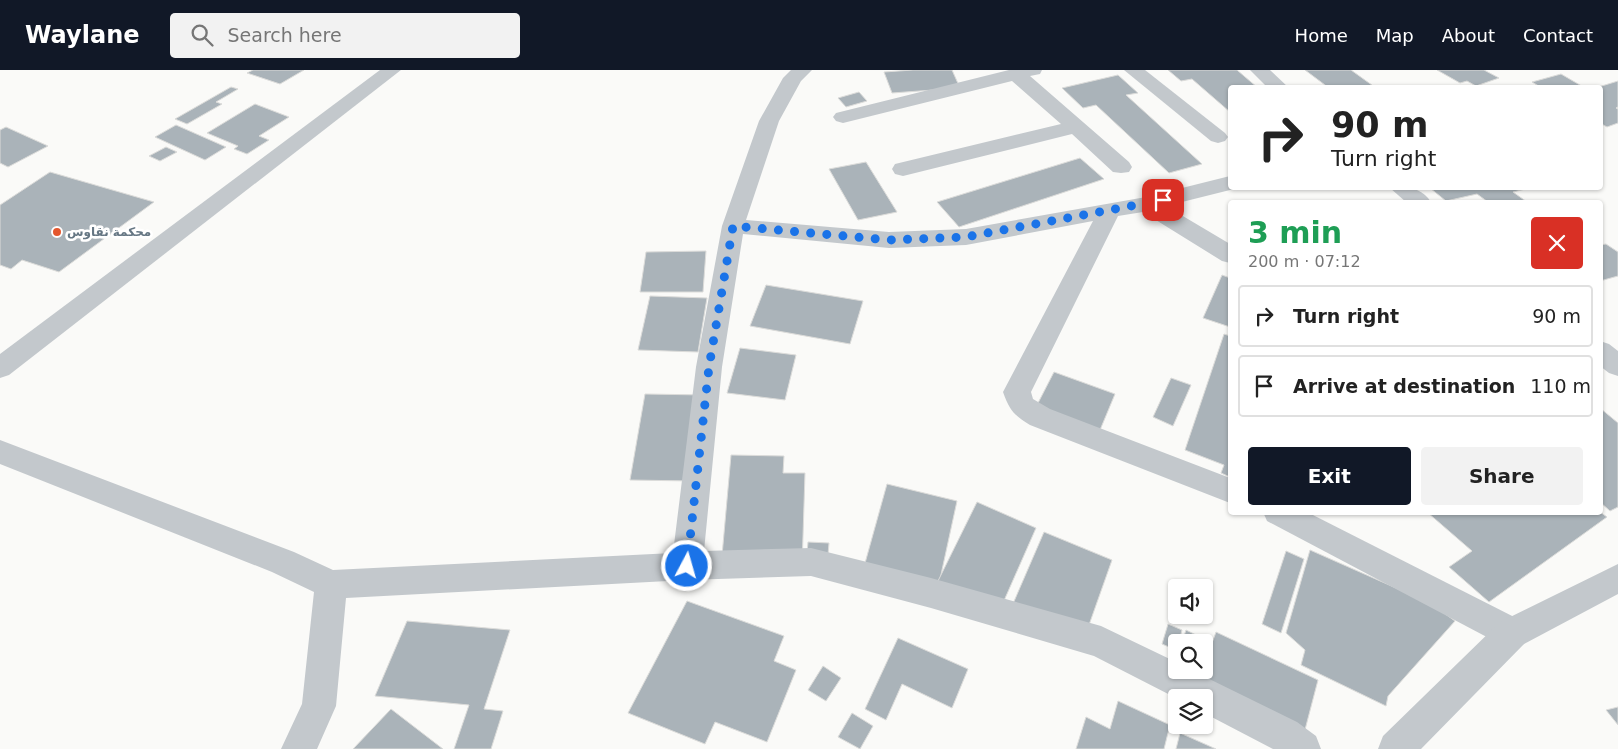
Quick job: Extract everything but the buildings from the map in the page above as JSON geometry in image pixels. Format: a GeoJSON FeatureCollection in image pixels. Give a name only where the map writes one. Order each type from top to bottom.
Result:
{"type":"FeatureCollection","features":[{"type":"Feature","properties":{"kind":"street"},"geometry":{"type":"LineString","coordinates":[[0,368],[392,70]]}},
{"type":"Feature","properties":{"kind":"street"},"geometry":{"type":"LineString","coordinates":[[687,566],[709,367],[733,226],[769,121],[793,78],[802,70]]}},
{"type":"Feature","properties":{"kind":"street"},"geometry":{"type":"LineString","coordinates":[[1133,70],[1218,137]]}},
{"type":"Feature","properties":{"kind":"street"},"geometry":{"type":"LineString","coordinates":[[1259,70],[1276,85]]}},
{"type":"Feature","properties":{"kind":"street"},"geometry":{"type":"LineString","coordinates":[[843,117],[1025,72],[1075,127],[1121,167]]}},
{"type":"Feature","properties":{"kind":"street"},"geometry":{"type":"LineString","coordinates":[[903,169],[1075,127]]}},
{"type":"Feature","properties":{"kind":"street"},"geometry":{"type":"LineString","coordinates":[[733,226],[889,240],[966,237],[1146,204],[1228,184]]}},
{"type":"Feature","properties":{"kind":"street"},"geometry":{"type":"LineString","coordinates":[[1405,190],[1417,200]]}},
{"type":"Feature","properties":{"kind":"street"},"geometry":{"type":"LineString","coordinates":[[1146,204],[1228,254]]}},
{"type":"Feature","properties":{"kind":"street"},"geometry":{"type":"LineString","coordinates":[[1110,210],[1017,392],[1022,406],[1040,417],[1228,490]]}},
{"type":"Feature","properties":{"kind":"street"},"geometry":{"type":"LineString","coordinates":[[1603,354],[1618,366]]}},
{"type":"Feature","properties":{"kind":"street"},"geometry":{"type":"LineString","coordinates":[[0,452],[284,562],[331,584],[687,566],[811,562],[931,593],[1101,642],[1284,735],[1303,749]]}},
{"type":"Feature","properties":{"kind":"street"},"geometry":{"type":"LineString","coordinates":[[1284,515],[1512,633]]}},
{"type":"Feature","properties":{"kind":"street"},"geometry":{"type":"LineString","coordinates":[[1396,749],[1512,633],[1618,578]]}},
{"type":"Feature","properties":{"kind":"street"},"geometry":{"type":"LineString","coordinates":[[300,749],[319,706],[331,584]]}},
{"type":"Feature","properties":{"kind":"place","name":"محكمة نقاوس"},"geometry":{"type":"Point","coordinates":[57,232]}},
{"type":"Feature","properties":{"kind":"route"},"geometry":{"type":"LineString","coordinates":[[687,566],[709,367],[733,226],[889,240],[966,237],[1163,200]]}}]}
